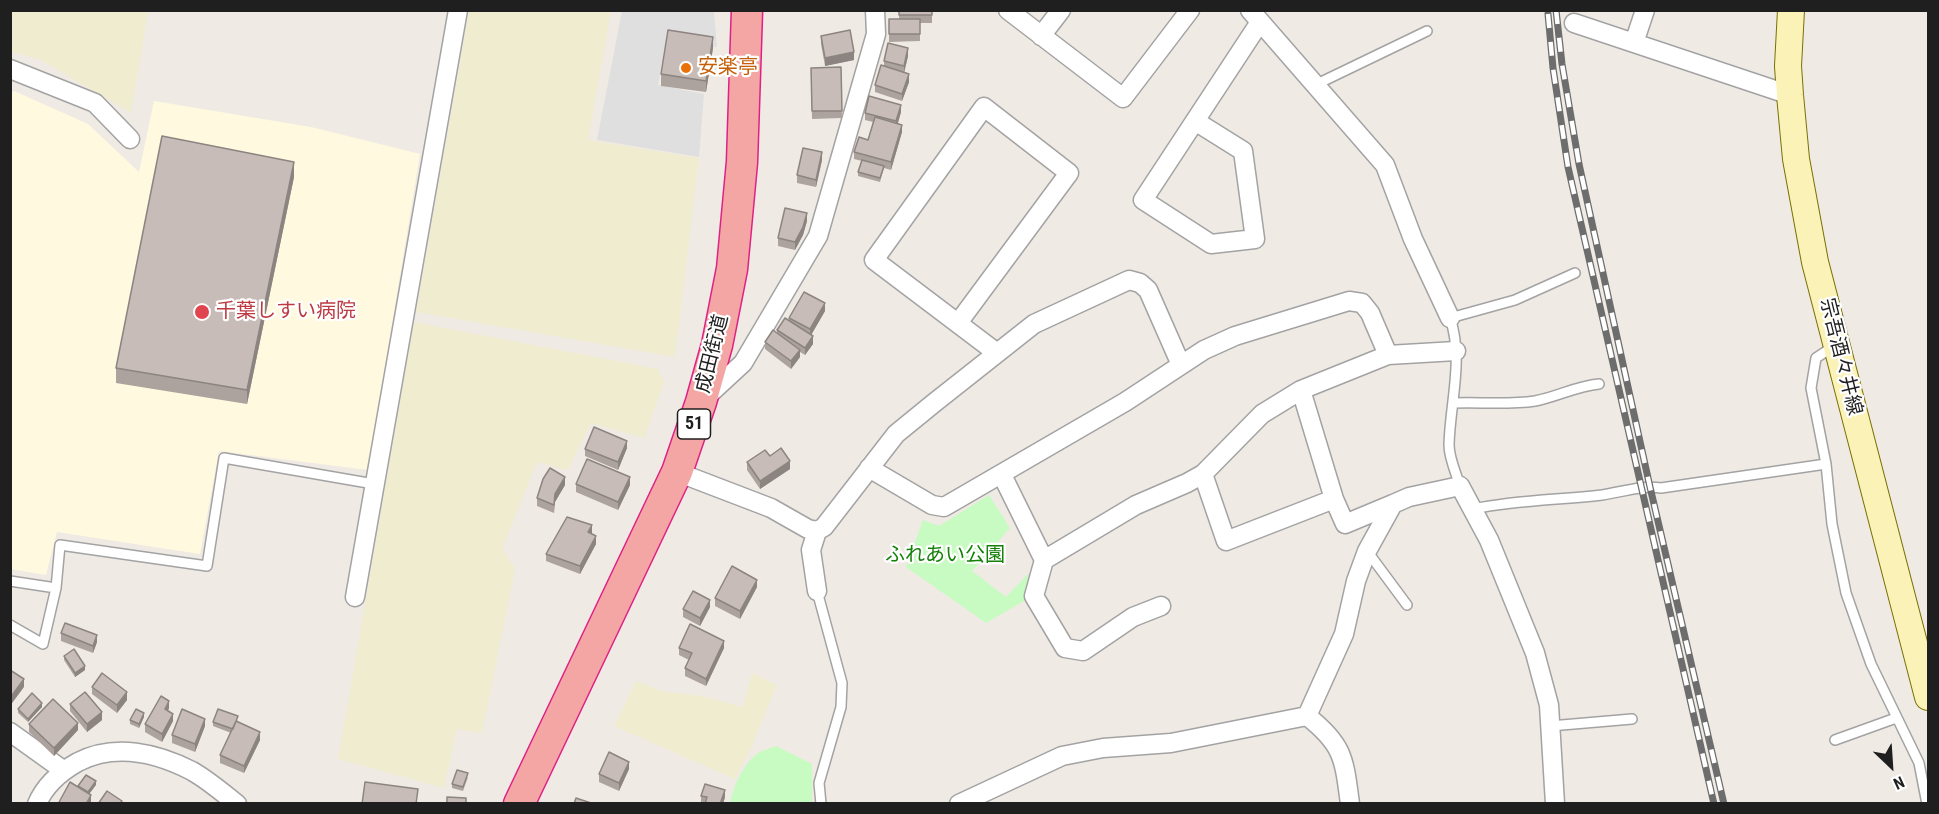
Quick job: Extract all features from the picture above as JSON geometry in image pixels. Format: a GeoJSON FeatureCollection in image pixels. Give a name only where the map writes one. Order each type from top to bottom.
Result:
{"type":"FeatureCollection","features":[{"type":"Feature","properties":{"kind":"highway","name":"成田街道"},"geometry":{"type":"LineString","coordinates":[[519,804],[678,472],[701,402],[717,345],[732,269],[742,162],[747,10]]}},
{"type":"Feature","properties":{"kind":"main road","name":"宗吾酒々井線"},"geometry":{"type":"LineString","coordinates":[[1791,10],[1788,66],[1796,159],[1815,262],[1929,697]]}},
{"type":"Feature","properties":{"kind":"street"},"geometry":{"type":"LineString","coordinates":[[355,597],[458,10]]}},
{"type":"Feature","properties":{"kind":"street"},"geometry":{"type":"LineString","coordinates":[[701,402],[743,363],[818,237],[876,34],[875,10]]}},
{"type":"Feature","properties":{"kind":"street"},"geometry":{"type":"LineString","coordinates":[[1008,10],[1123,98],[1190,10]]}},
{"type":"Feature","properties":{"kind":"street"},"geometry":{"type":"LineString","coordinates":[[1041,36],[1061,10]]}},
{"type":"Feature","properties":{"kind":"street"},"geometry":{"type":"LineString","coordinates":[[1634,43],[1645,10]]}},
{"type":"Feature","properties":{"kind":"street"},"geometry":{"type":"LineString","coordinates":[[1195,121],[1242,151],[1255,239],[1211,244],[1143,200],[1195,121],[1255,16],[1385,165],[1413,239],[1450,318]]}},
{"type":"Feature","properties":{"kind":"street"},"geometry":{"type":"LineString","coordinates":[[1574,23],[1790,94]]}},
{"type":"Feature","properties":{"kind":"street"},"geometry":{"type":"LineString","coordinates":[[10,69],[94,103],[130,140]]}},
{"type":"Feature","properties":{"kind":"street"},"geometry":{"type":"LineString","coordinates":[[958,323],[1069,173],[984,107],[874,260],[997,353]]}},
{"type":"Feature","properties":{"kind":"street"},"geometry":{"type":"LineString","coordinates":[[678,472],[771,508],[808,529],[817,531],[824,527],[896,434],[1034,324],[1129,280],[1140,283],[1148,290],[1181,365]]}},
{"type":"Feature","properties":{"kind":"street"},"geometry":{"type":"LineString","coordinates":[[869,468],[932,505],[944,507],[1125,402],[1204,350],[1235,336],[1349,302],[1362,303],[1370,312],[1388,355]]}},
{"type":"Feature","properties":{"kind":"street"},"geometry":{"type":"LineString","coordinates":[[1044,560],[1136,505],[1203,474],[1262,414],[1301,390],[1388,355],[1456,351]]}},
{"type":"Feature","properties":{"kind":"street"},"geometry":{"type":"LineString","coordinates":[[1301,390],[1334,499],[1345,524],[1409,497],[1460,486],[1489,540],[1535,653],[1549,705],[1555,804]]}},
{"type":"Feature","properties":{"kind":"street"},"geometry":{"type":"LineString","coordinates":[[1203,474],[1226,542],[1334,499]]}},
{"type":"Feature","properties":{"kind":"street"},"geometry":{"type":"LineString","coordinates":[[1002,475],[1044,560],[1034,596],[1065,648],[1083,651],[1133,617],[1161,606]]}},
{"type":"Feature","properties":{"kind":"street"},"geometry":{"type":"LineString","coordinates":[[1307,716],[1344,634],[1356,581],[1367,551],[1393,504]]}},
{"type":"Feature","properties":{"kind":"street"},"geometry":{"type":"LineString","coordinates":[[817,531],[811,550],[817,591]]}},
{"type":"Feature","properties":{"kind":"street"},"geometry":{"type":"LineString","coordinates":[[959,804],[1062,756],[1103,748],[1171,743],[1307,716]]}},
{"type":"Feature","properties":{"kind":"street"},"geometry":{"type":"LineString","coordinates":[[1307,716],[1325,731],[1340,750],[1346,772],[1350,804]]}},
{"type":"Feature","properties":{"kind":"street"},"geometry":{"type":"LineString","coordinates":[[10,732],[63,770]]}},
{"type":"Feature","properties":{"kind":"street"},"geometry":{"type":"LineString","coordinates":[[37,804],[40,795],[63,770],[90,756],[115,752],[135,752],[162,759],[194,772],[237,804]]}},
{"type":"Feature","properties":{"kind":"lane"},"geometry":{"type":"LineString","coordinates":[[1315,85],[1427,31]]}},
{"type":"Feature","properties":{"kind":"lane"},"geometry":{"type":"LineString","coordinates":[[1460,486],[1449,447],[1456,351],[1456,334],[1450,318],[1515,300],[1575,273]]}},
{"type":"Feature","properties":{"kind":"lane"},"geometry":{"type":"LineString","coordinates":[[1837,344],[1816,358],[1811,388],[1826,464],[1832,524],[1846,593],[1871,664],[1919,763],[1927,804]]}},
{"type":"Feature","properties":{"kind":"lane"},"geometry":{"type":"LineString","coordinates":[[1454,403],[1531,401],[1546,399],[1582,385],[1599,384]]}},
{"type":"Feature","properties":{"kind":"lane"},"geometry":{"type":"LineString","coordinates":[[10,625],[43,644],[56,588],[60,545],[207,566],[224,458],[374,484]]}},
{"type":"Feature","properties":{"kind":"lane"},"geometry":{"type":"LineString","coordinates":[[1473,509],[1521,500],[1601,495],[1650,487],[1661,488],[1826,464]]}},
{"type":"Feature","properties":{"kind":"lane"},"geometry":{"type":"LineString","coordinates":[[1367,551],[1407,605]]}},
{"type":"Feature","properties":{"kind":"lane"},"geometry":{"type":"LineString","coordinates":[[10,580],[56,588]]}},
{"type":"Feature","properties":{"kind":"lane"},"geometry":{"type":"LineString","coordinates":[[817,591],[842,683],[841,707],[819,783],[821,804]]}},
{"type":"Feature","properties":{"kind":"lane"},"geometry":{"type":"LineString","coordinates":[[1550,726],[1632,718]]}},
{"type":"Feature","properties":{"kind":"lane"},"geometry":{"type":"LineString","coordinates":[[1835,740],[1896,718]]}},
{"type":"Feature","properties":{"kind":"shaded area"},"geometry":{"type":"Polygon","coordinates":[[[10,11],[148,11],[131,113],[39,59],[11,52],[10,11]]]}},
{"type":"Feature","properties":{"kind":"shaded area"},"geometry":{"type":"Polygon","coordinates":[[[469,11],[611,11],[588,140],[699,158],[675,357],[416,312],[469,11]]]}},
{"type":"Feature","properties":{"kind":"shaded area"},"geometry":{"type":"Polygon","coordinates":[[[622,11],[714,11],[717,47],[666,41],[658,85],[704,94],[699,157],[597,140],[622,11]]]}},
{"type":"Feature","properties":{"kind":"shaded area","name":"千葉しすい病院"},"geometry":{"type":"Polygon","coordinates":[[[14,91],[88,124],[139,172],[154,101],[311,127],[420,154],[368,470],[219,451],[200,554],[57,532],[46,575],[11,569],[11,92],[14,91]]]}},
{"type":"Feature","properties":{"kind":"shaded area"},"geometry":{"type":"Polygon","coordinates":[[[414,322],[658,369],[664,382],[644,438],[591,423],[568,470],[537,462],[502,549],[515,568],[482,733],[457,729],[444,788],[338,759],[414,322]]]}},
{"type":"Feature","properties":{"kind":"shaded area"},"geometry":{"type":"Polygon","coordinates":[[[752,673],[777,685],[750,750],[735,779],[614,726],[636,681],[662,691],[702,696],[743,707],[752,673]]]}},
{"type":"Feature","properties":{"kind":"green space","name":"ふれあい公園"},"geometry":{"type":"Polygon","coordinates":[[[989,495],[1010,528],[972,571],[1006,597],[1029,573],[1024,601],[986,623],[906,567],[923,520],[939,526],[989,495]]]}},
{"type":"Feature","properties":{"kind":"green space"},"geometry":{"type":"Polygon","coordinates":[[[776,746],[812,764],[812,803],[730,803],[743,769],[758,753],[776,746]]]}},
{"type":"Feature","properties":{"kind":"building"},"geometry":{"type":"Polygon","coordinates":[[[899,10],[932,10],[932,15],[899,15],[899,10]]]}},
{"type":"Feature","properties":{"kind":"building"},"geometry":{"type":"Polygon","coordinates":[[[889,19],[920,19],[920,34],[889,34],[889,19]]]}},
{"type":"Feature","properties":{"kind":"building"},"geometry":{"type":"Polygon","coordinates":[[[668,30],[713,37],[706,81],[661,74],[668,30]]]}},
{"type":"Feature","properties":{"kind":"building"},"geometry":{"type":"Polygon","coordinates":[[[850,30],[854,52],[825,58],[821,36],[850,30]]]}},
{"type":"Feature","properties":{"kind":"building"},"geometry":{"type":"Polygon","coordinates":[[[888,43],[908,48],[904,66],[884,61],[888,43]]]}},
{"type":"Feature","properties":{"kind":"building"},"geometry":{"type":"Polygon","coordinates":[[[881,65],[909,74],[902,94],[875,85],[881,65]]]}},
{"type":"Feature","properties":{"kind":"building"},"geometry":{"type":"Polygon","coordinates":[[[841,67],[842,111],[812,111],[811,68],[841,67]]]}},
{"type":"Feature","properties":{"kind":"building"},"geometry":{"type":"Polygon","coordinates":[[[869,96],[901,105],[896,121],[865,113],[869,96]]]}},
{"type":"Feature","properties":{"kind":"building"},"geometry":{"type":"Polygon","coordinates":[[[875,117],[902,125],[891,162],[854,152],[859,137],[868,140],[875,117]]]}},
{"type":"Feature","properties":{"kind":"building"},"geometry":{"type":"Polygon","coordinates":[[[162,136],[294,162],[247,390],[116,368],[162,136]]]}},
{"type":"Feature","properties":{"kind":"building"},"geometry":{"type":"Polygon","coordinates":[[[803,148],[822,152],[816,180],[797,175],[803,148]]]}},
{"type":"Feature","properties":{"kind":"building"},"geometry":{"type":"Polygon","coordinates":[[[862,160],[884,166],[880,178],[858,172],[862,160]]]}},
{"type":"Feature","properties":{"kind":"building"},"geometry":{"type":"Polygon","coordinates":[[[785,208],[807,213],[795,242],[778,238],[785,208]]]}},
{"type":"Feature","properties":{"kind":"building"},"geometry":{"type":"Polygon","coordinates":[[[804,292],[825,303],[810,329],[789,318],[804,292]]]}},
{"type":"Feature","properties":{"kind":"building"},"geometry":{"type":"Polygon","coordinates":[[[785,318],[813,336],[805,348],[777,330],[785,318]]]}},
{"type":"Feature","properties":{"kind":"building"},"geometry":{"type":"Polygon","coordinates":[[[773,330],[800,350],[791,361],[765,342],[773,330]]]}},
{"type":"Feature","properties":{"kind":"building"},"geometry":{"type":"Polygon","coordinates":[[[594,427],[627,441],[618,462],[585,449],[594,427]]]}},
{"type":"Feature","properties":{"kind":"building"},"geometry":{"type":"Polygon","coordinates":[[[781,448],[790,461],[760,481],[747,462],[765,450],[770,456],[781,448]]]}},
{"type":"Feature","properties":{"kind":"building"},"geometry":{"type":"Polygon","coordinates":[[[587,459],[630,477],[618,502],[576,484],[587,459]]]}},
{"type":"Feature","properties":{"kind":"building"},"geometry":{"type":"Polygon","coordinates":[[[550,468],[565,477],[555,494],[554,505],[537,498],[543,479],[550,468]]]}},
{"type":"Feature","properties":{"kind":"building"},"geometry":{"type":"Polygon","coordinates":[[[567,517],[592,525],[588,532],[596,536],[580,566],[546,554],[567,517]]]}},
{"type":"Feature","properties":{"kind":"building"},"geometry":{"type":"Polygon","coordinates":[[[732,566],[757,580],[740,611],[715,598],[732,566]]]}},
{"type":"Feature","properties":{"kind":"building"},"geometry":{"type":"Polygon","coordinates":[[[693,591],[710,600],[700,618],[683,609],[693,591]]]}},
{"type":"Feature","properties":{"kind":"building"},"geometry":{"type":"Polygon","coordinates":[[[65,623],[97,635],[93,646],[61,633],[65,623]]]}},
{"type":"Feature","properties":{"kind":"building"},"geometry":{"type":"Polygon","coordinates":[[[690,624],[724,641],[706,679],[685,668],[692,653],[679,648],[690,624]]]}},
{"type":"Feature","properties":{"kind":"building"},"geometry":{"type":"Polygon","coordinates":[[[74,649],[85,666],[75,673],[64,656],[74,649]]]}},
{"type":"Feature","properties":{"kind":"building"},"geometry":{"type":"Polygon","coordinates":[[[10,670],[24,679],[10,698],[10,670]]]}},
{"type":"Feature","properties":{"kind":"building"},"geometry":{"type":"Polygon","coordinates":[[[102,673],[127,692],[117,705],[92,687],[102,673]]]}},
{"type":"Feature","properties":{"kind":"building"},"geometry":{"type":"Polygon","coordinates":[[[85,692],[102,712],[87,724],[70,704],[85,692]]]}},
{"type":"Feature","properties":{"kind":"building"},"geometry":{"type":"Polygon","coordinates":[[[32,693],[42,703],[28,719],[18,709],[32,693]]]}},
{"type":"Feature","properties":{"kind":"building"},"geometry":{"type":"Polygon","coordinates":[[[161,696],[169,701],[165,709],[173,714],[162,734],[145,724],[161,696]]]}},
{"type":"Feature","properties":{"kind":"building"},"geometry":{"type":"Polygon","coordinates":[[[53,699],[78,723],[54,748],[29,724],[53,699]]]}},
{"type":"Feature","properties":{"kind":"building"},"geometry":{"type":"Polygon","coordinates":[[[136,709],[144,713],[139,724],[130,720],[136,709]]]}},
{"type":"Feature","properties":{"kind":"building"},"geometry":{"type":"Polygon","coordinates":[[[182,709],[205,719],[195,744],[172,735],[182,709]]]}},
{"type":"Feature","properties":{"kind":"building"},"geometry":{"type":"Polygon","coordinates":[[[218,709],[238,716],[233,729],[213,722],[218,709]]]}},
{"type":"Feature","properties":{"kind":"building"},"geometry":{"type":"Polygon","coordinates":[[[236,721],[260,732],[244,766],[220,755],[236,721]]]}},
{"type":"Feature","properties":{"kind":"building"},"geometry":{"type":"Polygon","coordinates":[[[609,752],[629,762],[619,783],[599,774],[609,752]]]}},
{"type":"Feature","properties":{"kind":"building"},"geometry":{"type":"Polygon","coordinates":[[[457,770],[468,773],[463,787],[452,784],[457,770]]]}},
{"type":"Feature","properties":{"kind":"building"},"geometry":{"type":"Polygon","coordinates":[[[86,775],[96,781],[88,792],[78,786],[86,775]]]}},
{"type":"Feature","properties":{"kind":"building"},"geometry":{"type":"Polygon","coordinates":[[[70,782],[91,795],[86,804],[58,804],[70,782]]]}},
{"type":"Feature","properties":{"kind":"building"},"geometry":{"type":"Polygon","coordinates":[[[365,782],[418,789],[416,804],[362,804],[365,782]]]}},
{"type":"Feature","properties":{"kind":"building"},"geometry":{"type":"Polygon","coordinates":[[[705,784],[725,790],[720,804],[705,804],[707,797],[701,796],[705,784]]]}},
{"type":"Feature","properties":{"kind":"building"},"geometry":{"type":"Polygon","coordinates":[[[107,791],[122,801],[120,804],[98,804],[107,791]]]}},
{"type":"Feature","properties":{"kind":"building"},"geometry":{"type":"Polygon","coordinates":[[[447,797],[466,798],[466,804],[447,804],[447,797]]]}},
{"type":"Feature","properties":{"kind":"building"},"geometry":{"type":"Polygon","coordinates":[[[576,798],[594,804],[574,804],[576,798]]]}},
{"type":"Feature","properties":{"kind":"railway"},"geometry":{"type":"LineString","coordinates":[[1556,10],[1562,64],[1579,164],[1650,487],[1724,804]]}},
{"type":"Feature","properties":{"kind":"railway"},"geometry":{"type":"LineString","coordinates":[[1548,14],[1553,68],[1568,167],[1714,804]]}},
{"type":"Feature","properties":{"kind":"place","name":"安楽亭"},"geometry":{"type":"Point","coordinates":[686,68]}},
{"type":"Feature","properties":{"kind":"place","name":"千葉しすい病院"},"geometry":{"type":"Point","coordinates":[202,312]}}]}
